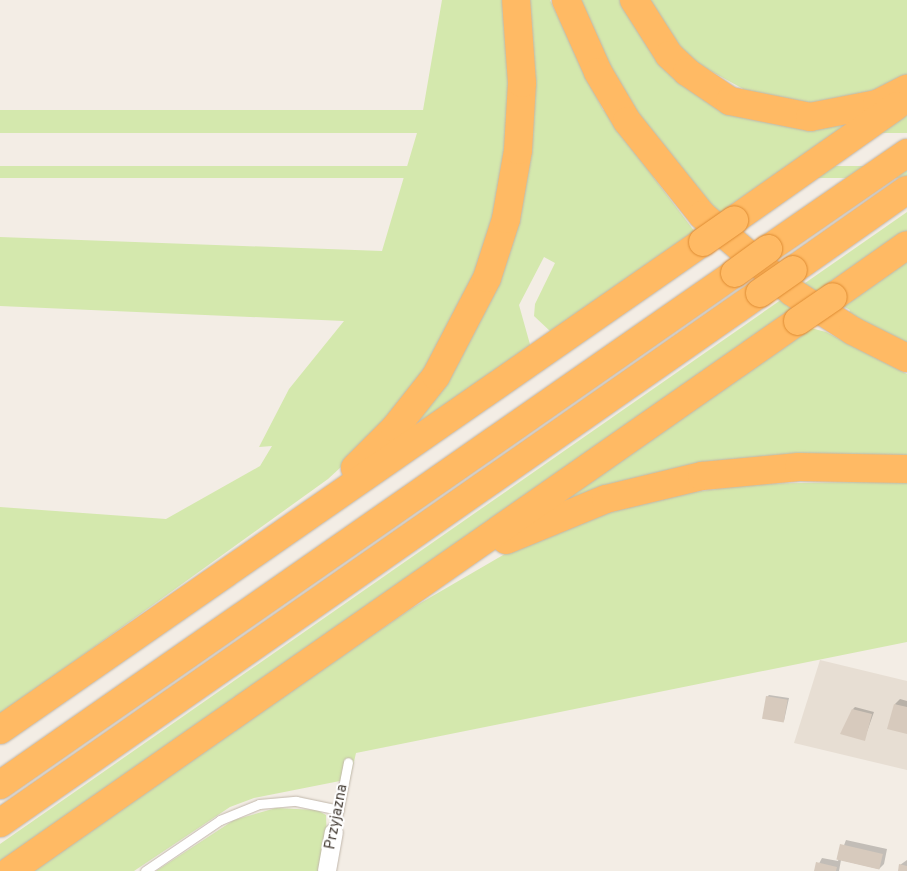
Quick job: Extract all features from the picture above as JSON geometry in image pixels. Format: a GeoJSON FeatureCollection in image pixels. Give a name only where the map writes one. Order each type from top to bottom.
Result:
{"type":"FeatureCollection","features":[{"type":"Feature","properties":{"kind":"highway"},"geometry":{"type":"LineString","coordinates":[[273,542],[400,423],[449,355],[478,300],[506,218],[518,150],[522,83],[516,0]]}},
{"type":"Feature","properties":{"kind":"highway"},"geometry":{"type":"LineString","coordinates":[[566,0],[598,72],[627,121],[702,214],[792,292],[853,331],[907,358]]}},
{"type":"Feature","properties":{"kind":"highway"},"geometry":{"type":"LineString","coordinates":[[634,0],[669,54],[687,72],[730,101],[810,117],[877,104],[907,88]]}},
{"type":"Feature","properties":{"kind":"highway"},"geometry":{"type":"LineString","coordinates":[[0,730],[273,542],[907,98]]}},
{"type":"Feature","properties":{"kind":"highway"},"geometry":{"type":"LineString","coordinates":[[0,785],[907,152]]}},
{"type":"Feature","properties":{"kind":"highway"},"geometry":{"type":"LineString","coordinates":[[0,823],[907,190]]}},
{"type":"Feature","properties":{"kind":"highway"},"geometry":{"type":"LineString","coordinates":[[10,871],[409,596],[907,245]]}},
{"type":"Feature","properties":{"kind":"highway"},"geometry":{"type":"LineString","coordinates":[[409,596],[514,535],[638,489],[760,469],[907,469]]}},
{"type":"Feature","properties":{"kind":"street","name":"Przyjazna"},"geometry":{"type":"LineString","coordinates":[[327,871],[334,833]]}},
{"type":"Feature","properties":{"kind":"lane","name":"Przyjazna"},"geometry":{"type":"LineString","coordinates":[[334,833],[348,762]]}},
{"type":"Feature","properties":{"kind":"lane"},"geometry":{"type":"LineString","coordinates":[[145,871],[220,820],[259,804],[296,802],[339,810]]}},
{"type":"Feature","properties":{"kind":"shaded area"},"geometry":{"type":"Polygon","coordinates":[[[820,660],[907,681],[907,770],[794,743],[820,660]]]}},
{"type":"Feature","properties":{"kind":"green space"},"geometry":{"type":"Polygon","coordinates":[[[442,0],[505,0],[512,110],[494,227],[467,301],[430,368],[379,432],[328,479],[0,715],[0,507],[166,519],[260,466],[272,446],[259,447],[289,389],[344,321],[0,306],[0,237],[382,251],[422,116],[442,0]]]}},
{"type":"Feature","properties":{"kind":"green space"},"geometry":{"type":"Polygon","coordinates":[[[524,0],[550,0],[604,112],[695,232],[551,332],[534,316],[535,304],[555,263],[544,257],[519,305],[531,348],[397,442],[483,308],[524,0]]]}},
{"type":"Feature","properties":{"kind":"green space"},"geometry":{"type":"Polygon","coordinates":[[[578,0],[628,0],[677,73],[857,123],[718,216],[655,141],[604,59],[578,0]]]}},
{"type":"Feature","properties":{"kind":"green space"},"geometry":{"type":"Polygon","coordinates":[[[648,0],[907,0],[907,76],[880,91],[851,100],[795,105],[756,96],[689,59],[648,0]]]}},
{"type":"Feature","properties":{"kind":"green space"},"geometry":{"type":"Polygon","coordinates":[[[0,110],[907,110],[907,133],[0,133],[0,110]]]}},
{"type":"Feature","properties":{"kind":"green space"},"geometry":{"type":"Polygon","coordinates":[[[0,166],[907,166],[907,178],[0,178],[0,166]]]}},
{"type":"Feature","properties":{"kind":"green space"},"geometry":{"type":"Polygon","coordinates":[[[907,212],[907,236],[0,863],[0,844],[907,212]]]}},
{"type":"Feature","properties":{"kind":"green space"},"geometry":{"type":"Polygon","coordinates":[[[907,256],[907,345],[848,314],[850,310],[839,304],[907,256]]]}},
{"type":"Feature","properties":{"kind":"green space"},"geometry":{"type":"Polygon","coordinates":[[[807,327],[826,332],[907,374],[907,461],[539,512],[807,327]]]}},
{"type":"Feature","properties":{"kind":"green space"},"geometry":{"type":"Polygon","coordinates":[[[907,481],[907,642],[356,753],[350,779],[254,798],[230,807],[134,871],[28,871],[412,608],[510,551],[595,516],[671,495],[755,484],[907,481]]]}},
{"type":"Feature","properties":{"kind":"green space"},"geometry":{"type":"Polygon","coordinates":[[[276,808],[317,810],[326,815],[328,871],[156,871],[234,820],[276,808]]]}},
{"type":"Feature","properties":{"kind":"building"},"geometry":{"type":"Polygon","coordinates":[[[766,696],[788,700],[784,722],[762,719],[766,696]]]}},
{"type":"Feature","properties":{"kind":"building"},"geometry":{"type":"Polygon","coordinates":[[[894,704],[907,707],[907,734],[887,729],[894,704]]]}},
{"type":"Feature","properties":{"kind":"building"},"geometry":{"type":"Polygon","coordinates":[[[852,709],[872,714],[865,741],[840,734],[852,709]]]}},
{"type":"Feature","properties":{"kind":"building"},"geometry":{"type":"Polygon","coordinates":[[[840,844],[883,854],[879,869],[836,860],[840,844]]]}},
{"type":"Feature","properties":{"kind":"building"},"geometry":{"type":"Polygon","coordinates":[[[816,862],[837,867],[836,871],[814,871],[816,862]]]}},
{"type":"Feature","properties":{"kind":"building"},"geometry":{"type":"Polygon","coordinates":[[[899,864],[907,866],[907,871],[898,871],[899,864]]]}}]}
